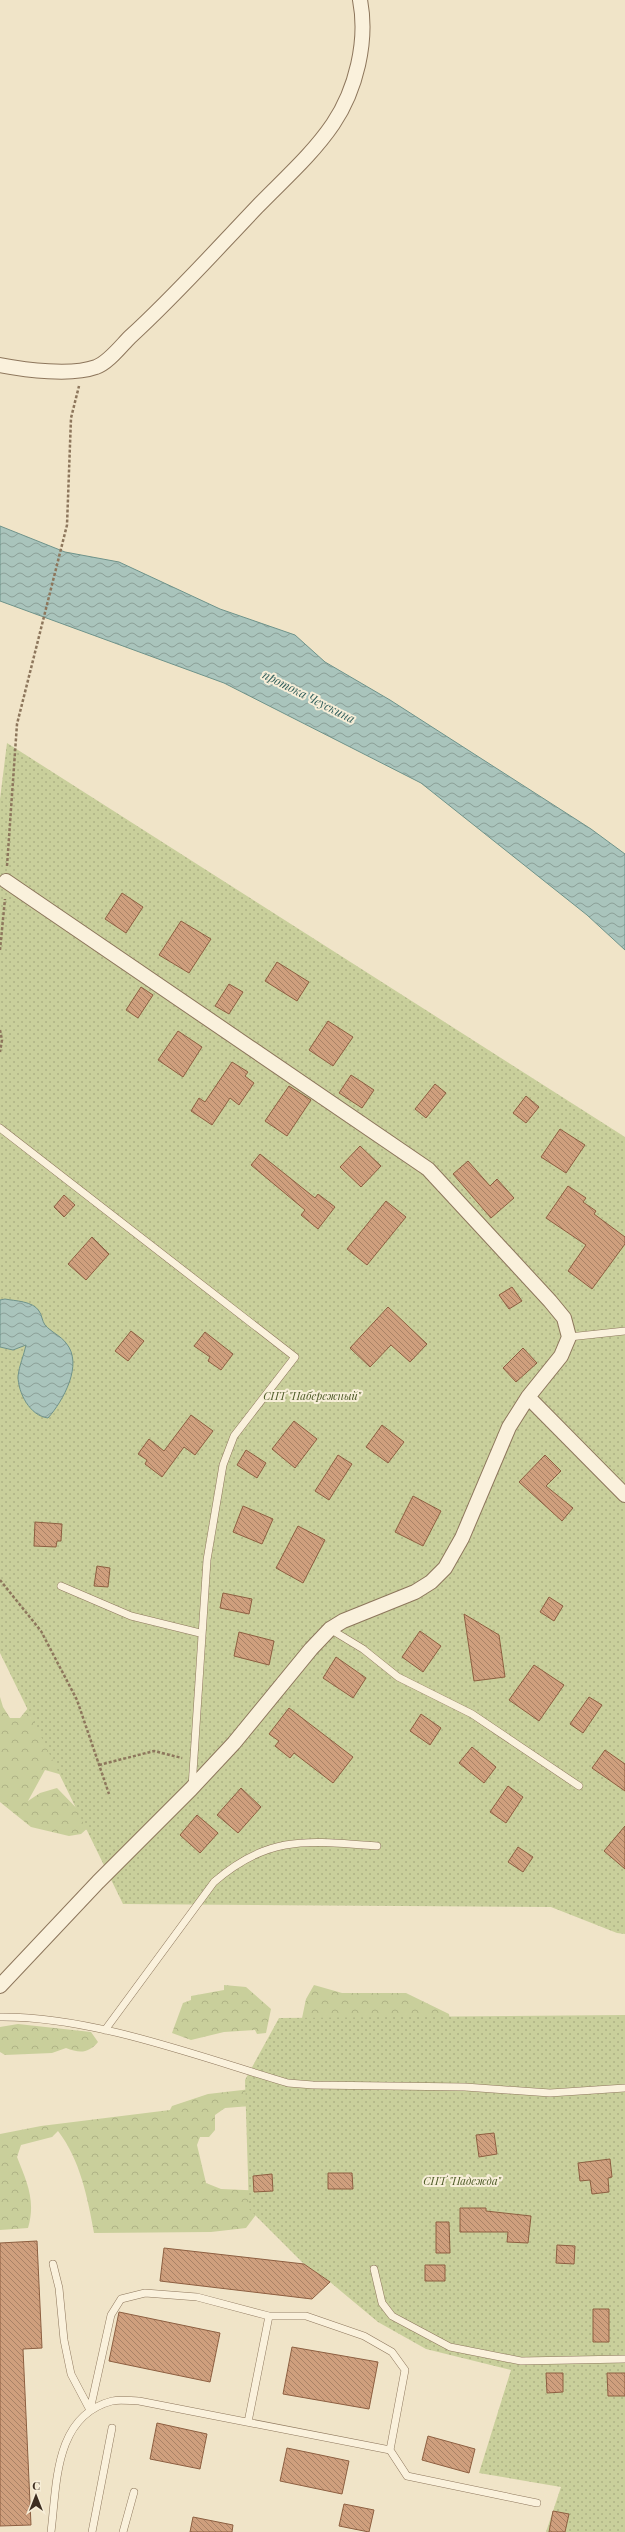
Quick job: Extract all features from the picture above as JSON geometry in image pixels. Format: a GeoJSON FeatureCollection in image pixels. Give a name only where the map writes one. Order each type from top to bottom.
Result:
{"type":"FeatureCollection","features":[{"type":"Feature","properties":{"kind":"street"},"geometry":{"type":"LineString","coordinates":[[0,365],[19,369],[82,371],[98,367],[157,312],[302,160],[333,124],[351,86],[362,45],[363,13],[360,0]]}},
{"type":"Feature","properties":{"kind":"street"},"geometry":{"type":"LineString","coordinates":[[0,1986],[98,1882],[192,1789],[234,1743],[311,1648],[330,1629],[343,1621],[415,1592],[431,1582],[445,1568],[462,1538],[509,1427],[528,1397],[561,1356],[569,1336],[564,1318],[550,1301],[428,1169],[6,881]]}},
{"type":"Feature","properties":{"kind":"street"},"geometry":{"type":"LineString","coordinates":[[528,1397],[625,1495]]}},
{"type":"Feature","properties":{"kind":"lane"},"geometry":{"type":"LineString","coordinates":[[0,1128],[295,1357],[234,1436],[223,1465],[207,1560],[200,1633],[192,1789]]}},
{"type":"Feature","properties":{"kind":"lane"},"geometry":{"type":"LineString","coordinates":[[569,1336],[625,1331]]}},
{"type":"Feature","properties":{"kind":"lane"},"geometry":{"type":"LineString","coordinates":[[60,1586],[131,1616],[200,1633]]}},
{"type":"Feature","properties":{"kind":"lane"},"geometry":{"type":"LineString","coordinates":[[330,1629],[364,1649],[398,1677],[472,1714],[579,1786]]}},
{"type":"Feature","properties":{"kind":"lane"},"geometry":{"type":"LineString","coordinates":[[105,2030],[214,1882],[234,1864],[260,1851],[288,1843],[319,1842],[377,1846]]}},
{"type":"Feature","properties":{"kind":"lane"},"geometry":{"type":"LineString","coordinates":[[0,2017],[24,2017],[105,2030],[288,2083],[313,2085],[465,2086],[550,2093],[625,2088]]}},
{"type":"Feature","properties":{"kind":"lane"},"geometry":{"type":"LineString","coordinates":[[52,2264],[59,2288],[64,2340],[71,2374],[90,2410]]}},
{"type":"Feature","properties":{"kind":"lane"},"geometry":{"type":"LineString","coordinates":[[374,2270],[382,2303],[392,2316],[450,2347],[521,2361],[625,2359]]}},
{"type":"Feature","properties":{"kind":"lane"},"geometry":{"type":"LineString","coordinates":[[90,2410],[111,2315],[121,2299],[145,2293],[197,2297],[269,2316],[306,2316],[364,2336],[392,2352],[405,2370],[390,2450],[407,2476],[537,2503]]}},
{"type":"Feature","properties":{"kind":"lane"},"geometry":{"type":"LineString","coordinates":[[248,2422],[269,2316]]}},
{"type":"Feature","properties":{"kind":"lane"},"geometry":{"type":"LineString","coordinates":[[51,2532],[62,2449],[73,2427],[90,2410],[113,2400],[139,2400],[390,2450]]}},
{"type":"Feature","properties":{"kind":"lane"},"geometry":{"type":"LineString","coordinates":[[92,2532],[112,2428]]}},
{"type":"Feature","properties":{"kind":"lane"},"geometry":{"type":"LineString","coordinates":[[123,2532],[134,2492]]}},
{"type":"Feature","properties":{"kind":"path"},"geometry":{"type":"LineString","coordinates":[[0,950],[17,724],[67,525],[71,418],[82,371]]}},
{"type":"Feature","properties":{"kind":"path"},"geometry":{"type":"LineString","coordinates":[[0,933],[2,938]]}},
{"type":"Feature","properties":{"kind":"path"},"geometry":{"type":"LineString","coordinates":[[0,1030],[2,1040],[0,1052]]}},
{"type":"Feature","properties":{"kind":"path"},"geometry":{"type":"LineString","coordinates":[[0,1580],[41,1631],[77,1700],[109,1794]]}},
{"type":"Feature","properties":{"kind":"path"},"geometry":{"type":"LineString","coordinates":[[99,1765],[154,1751],[193,1761]]}},
{"type":"Feature","properties":{"kind":"green space","name":"СНТ \"Набережный\""},"geometry":{"type":"Polygon","coordinates":[[[7,743],[625,1137],[625,1934],[617,1933],[551,1907],[123,1904],[0,1653],[0,799],[7,743]]]}},
{"type":"Feature","properties":{"kind":"green space"},"geometry":{"type":"Polygon","coordinates":[[[0,1697],[3,1707],[10,1718],[20,1718],[37,1697],[66,1776],[45,1770],[28,1801],[40,1793],[57,1788],[89,1821],[89,1827],[81,1834],[69,1836],[31,1827],[0,1802],[0,1697]]]}},
{"type":"Feature","properties":{"kind":"green space"},"geometry":{"type":"Polygon","coordinates":[[[224,1985],[246,1987],[271,2009],[266,2033],[257,2034],[255,2030],[224,2032],[191,2040],[172,2033],[183,2003],[191,2000],[191,1996],[224,1990],[224,1985]]]}},
{"type":"Feature","properties":{"kind":"green space"},"geometry":{"type":"Polygon","coordinates":[[[314,1985],[342,1993],[406,1993],[449,2014],[451,2026],[301,2023],[306,1999],[314,1985]]]}},
{"type":"Feature","properties":{"kind":"green space","name":"СНТ \"Надежда\""},"geometry":{"type":"Polygon","coordinates":[[[625,2015],[625,2532],[546,2532],[561,2487],[479,2473],[511,2370],[426,2349],[378,2322],[330,2282],[304,2264],[249,2209],[245,2080],[279,2018],[625,2015]]]}},
{"type":"Feature","properties":{"kind":"green space"},"geometry":{"type":"Polygon","coordinates":[[[18,2024],[91,2032],[98,2042],[91,2049],[83,2051],[75,2051],[66,2048],[52,2053],[5,2055],[0,2052],[0,2027],[18,2024]]]}},
{"type":"Feature","properties":{"kind":"green space"},"geometry":{"type":"Polygon","coordinates":[[[251,2089],[251,2106],[225,2108],[215,2115],[215,2130],[209,2137],[200,2137],[197,2145],[206,2183],[221,2189],[266,2191],[261,2208],[246,2228],[211,2232],[94,2233],[82,2180],[72,2154],[58,2131],[52,2137],[21,2145],[17,2157],[27,2183],[31,2200],[28,2228],[0,2230],[0,2134],[41,2126],[170,2110],[172,2106],[208,2094],[251,2089]]]}},
{"type":"Feature","properties":{"kind":"water","name":"протока Чеускина"},"geometry":{"type":"Polygon","coordinates":[[[0,526],[65,552],[119,562],[220,609],[295,635],[325,662],[390,700],[591,829],[625,854],[625,950],[587,915],[421,783],[224,683],[0,601],[0,526]]]}},
{"type":"Feature","properties":{"kind":"water"},"geometry":{"type":"Polygon","coordinates":[[[5,1299],[33,1305],[40,1313],[45,1325],[66,1343],[71,1352],[73,1361],[69,1382],[60,1402],[48,1418],[36,1413],[26,1403],[20,1389],[18,1376],[19,1368],[26,1345],[13,1350],[0,1347],[0,1300],[5,1299]]]}},
{"type":"Feature","properties":{"kind":"building"},"geometry":{"type":"Polygon","coordinates":[[[122,893],[143,907],[126,933],[105,919],[122,893]]]}},
{"type":"Feature","properties":{"kind":"building"},"geometry":{"type":"Polygon","coordinates":[[[181,921],[211,939],[189,973],[159,955],[181,921]]]}},
{"type":"Feature","properties":{"kind":"building"},"geometry":{"type":"Polygon","coordinates":[[[277,962],[309,982],[297,1001],[265,981],[277,962]]]}},
{"type":"Feature","properties":{"kind":"building"},"geometry":{"type":"Polygon","coordinates":[[[229,984],[243,992],[229,1014],[215,1006],[229,984]]]}},
{"type":"Feature","properties":{"kind":"building"},"geometry":{"type":"Polygon","coordinates":[[[141,987],[153,995],[138,1018],[126,1010],[141,987]]]}},
{"type":"Feature","properties":{"kind":"building"},"geometry":{"type":"Polygon","coordinates":[[[328,1021],[353,1037],[333,1066],[309,1050],[328,1021]]]}},
{"type":"Feature","properties":{"kind":"building"},"geometry":{"type":"Polygon","coordinates":[[[178,1031],[202,1047],[183,1077],[158,1060],[178,1031]]]}},
{"type":"Feature","properties":{"kind":"building"},"geometry":{"type":"Polygon","coordinates":[[[232,1062],[248,1072],[245,1076],[254,1083],[239,1105],[230,1098],[212,1125],[191,1111],[199,1098],[205,1102],[232,1062]]]}},
{"type":"Feature","properties":{"kind":"building"},"geometry":{"type":"Polygon","coordinates":[[[351,1075],[374,1090],[362,1108],[339,1093],[351,1075]]]}},
{"type":"Feature","properties":{"kind":"building"},"geometry":{"type":"Polygon","coordinates":[[[435,1084],[446,1093],[426,1118],[415,1109],[435,1084]]]}},
{"type":"Feature","properties":{"kind":"building"},"geometry":{"type":"Polygon","coordinates":[[[289,1086],[311,1100],[287,1136],[265,1121],[289,1086]]]}},
{"type":"Feature","properties":{"kind":"building"},"geometry":{"type":"Polygon","coordinates":[[[526,1096],[539,1107],[526,1123],[513,1113],[526,1096]]]}},
{"type":"Feature","properties":{"kind":"building"},"geometry":{"type":"Polygon","coordinates":[[[560,1129],[585,1145],[566,1173],[541,1157],[560,1129]]]}},
{"type":"Feature","properties":{"kind":"building"},"geometry":{"type":"Polygon","coordinates":[[[360,1146],[381,1166],[361,1187],[340,1167],[360,1146]]]}},
{"type":"Feature","properties":{"kind":"building"},"geometry":{"type":"Polygon","coordinates":[[[260,1154],[315,1198],[318,1194],[335,1207],[318,1229],[301,1215],[305,1210],[251,1165],[260,1154]]]}},
{"type":"Feature","properties":{"kind":"building"},"geometry":{"type":"Polygon","coordinates":[[[468,1161],[490,1186],[497,1179],[514,1198],[491,1218],[453,1174],[468,1161]]]}},
{"type":"Feature","properties":{"kind":"building"},"geometry":{"type":"Polygon","coordinates":[[[568,1186],[586,1198],[583,1202],[596,1211],[594,1214],[625,1237],[625,1244],[592,1289],[568,1271],[586,1245],[546,1218],[568,1186]]]}},
{"type":"Feature","properties":{"kind":"building"},"geometry":{"type":"Polygon","coordinates":[[[64,1195],[75,1205],[64,1217],[54,1207],[64,1195]]]}},
{"type":"Feature","properties":{"kind":"building"},"geometry":{"type":"Polygon","coordinates":[[[386,1201],[406,1217],[367,1265],[347,1249],[386,1201]]]}},
{"type":"Feature","properties":{"kind":"building"},"geometry":{"type":"Polygon","coordinates":[[[92,1237],[109,1254],[86,1280],[68,1264],[92,1237]]]}},
{"type":"Feature","properties":{"kind":"building"},"geometry":{"type":"Polygon","coordinates":[[[512,1287],[522,1301],[509,1309],[499,1295],[512,1287]]]}},
{"type":"Feature","properties":{"kind":"building"},"geometry":{"type":"Polygon","coordinates":[[[388,1307],[427,1344],[410,1362],[391,1345],[370,1367],[350,1348],[388,1307]]]}},
{"type":"Feature","properties":{"kind":"building"},"geometry":{"type":"Polygon","coordinates":[[[131,1331],[144,1341],[128,1361],[115,1351],[131,1331]]]}},
{"type":"Feature","properties":{"kind":"building"},"geometry":{"type":"Polygon","coordinates":[[[205,1332],[233,1354],[221,1370],[208,1361],[210,1357],[194,1346],[205,1332]]]}},
{"type":"Feature","properties":{"kind":"building"},"geometry":{"type":"Polygon","coordinates":[[[523,1348],[537,1363],[516,1382],[503,1368],[523,1348]]]}},
{"type":"Feature","properties":{"kind":"building"},"geometry":{"type":"Polygon","coordinates":[[[191,1415],[213,1431],[195,1455],[184,1447],[162,1477],[145,1464],[147,1460],[138,1454],[149,1439],[164,1451],[191,1415]]]}},
{"type":"Feature","properties":{"kind":"building"},"geometry":{"type":"Polygon","coordinates":[[[294,1421],[317,1439],[295,1468],[272,1449],[294,1421]]]}},
{"type":"Feature","properties":{"kind":"building"},"geometry":{"type":"Polygon","coordinates":[[[382,1425],[404,1442],[388,1463],[366,1447],[382,1425]]]}},
{"type":"Feature","properties":{"kind":"building"},"geometry":{"type":"Polygon","coordinates":[[[246,1450],[266,1463],[257,1478],[237,1465],[246,1450]]]}},
{"type":"Feature","properties":{"kind":"building"},"geometry":{"type":"Polygon","coordinates":[[[338,1455],[352,1464],[329,1500],[315,1491],[338,1455]]]}},
{"type":"Feature","properties":{"kind":"building"},"geometry":{"type":"Polygon","coordinates":[[[545,1455],[561,1471],[546,1486],[573,1508],[562,1521],[519,1482],[545,1455]]]}},
{"type":"Feature","properties":{"kind":"building"},"geometry":{"type":"Polygon","coordinates":[[[413,1496],[441,1511],[423,1546],[395,1532],[413,1496]]]}},
{"type":"Feature","properties":{"kind":"building"},"geometry":{"type":"Polygon","coordinates":[[[243,1506],[273,1519],[262,1544],[233,1532],[243,1506]]]}},
{"type":"Feature","properties":{"kind":"building"},"geometry":{"type":"Polygon","coordinates":[[[35,1522],[62,1524],[61,1541],[57,1541],[56,1547],[34,1546],[35,1522]]]}},
{"type":"Feature","properties":{"kind":"building"},"geometry":{"type":"Polygon","coordinates":[[[298,1526],[325,1540],[303,1583],[276,1568],[298,1526]]]}},
{"type":"Feature","properties":{"kind":"building"},"geometry":{"type":"Polygon","coordinates":[[[97,1566],[110,1568],[108,1587],[94,1586],[97,1566]]]}},
{"type":"Feature","properties":{"kind":"building"},"geometry":{"type":"Polygon","coordinates":[[[223,1593],[252,1599],[249,1614],[220,1608],[223,1593]]]}},
{"type":"Feature","properties":{"kind":"building"},"geometry":{"type":"Polygon","coordinates":[[[549,1597],[563,1606],[554,1621],[540,1612],[549,1597]]]}},
{"type":"Feature","properties":{"kind":"building"},"geometry":{"type":"Polygon","coordinates":[[[464,1614],[499,1635],[505,1677],[474,1681],[464,1614]]]}},
{"type":"Feature","properties":{"kind":"building"},"geometry":{"type":"Polygon","coordinates":[[[420,1631],[441,1646],[423,1672],[402,1657],[420,1631]]]}},
{"type":"Feature","properties":{"kind":"building"},"geometry":{"type":"Polygon","coordinates":[[[239,1632],[274,1641],[269,1665],[234,1656],[239,1632]]]}},
{"type":"Feature","properties":{"kind":"building"},"geometry":{"type":"Polygon","coordinates":[[[336,1657],[366,1678],[353,1698],[323,1678],[336,1657]]]}},
{"type":"Feature","properties":{"kind":"building"},"geometry":{"type":"Polygon","coordinates":[[[534,1665],[564,1685],[539,1721],[509,1700],[534,1665]]]}},
{"type":"Feature","properties":{"kind":"building"},"geometry":{"type":"Polygon","coordinates":[[[589,1697],[602,1705],[583,1733],[570,1724],[589,1697]]]}},
{"type":"Feature","properties":{"kind":"building"},"geometry":{"type":"Polygon","coordinates":[[[289,1708],[353,1757],[333,1783],[294,1753],[290,1758],[275,1746],[279,1741],[269,1734],[289,1708]]]}},
{"type":"Feature","properties":{"kind":"building"},"geometry":{"type":"Polygon","coordinates":[[[421,1714],[441,1728],[430,1745],[410,1731],[421,1714]]]}},
{"type":"Feature","properties":{"kind":"building"},"geometry":{"type":"Polygon","coordinates":[[[472,1747],[496,1767],[484,1783],[459,1763],[472,1747]]]}},
{"type":"Feature","properties":{"kind":"building"},"geometry":{"type":"Polygon","coordinates":[[[605,1750],[625,1764],[625,1791],[592,1768],[605,1750]]]}},
{"type":"Feature","properties":{"kind":"building"},"geometry":{"type":"Polygon","coordinates":[[[508,1786],[523,1797],[506,1823],[490,1812],[508,1786]]]}},
{"type":"Feature","properties":{"kind":"building"},"geometry":{"type":"Polygon","coordinates":[[[241,1788],[261,1807],[238,1833],[217,1815],[241,1788]]]}},
{"type":"Feature","properties":{"kind":"building"},"geometry":{"type":"Polygon","coordinates":[[[197,1815],[218,1833],[200,1853],[180,1835],[197,1815]]]}},
{"type":"Feature","properties":{"kind":"building"},"geometry":{"type":"Polygon","coordinates":[[[625,1826],[625,1869],[604,1851],[625,1826]]]}},
{"type":"Feature","properties":{"kind":"building"},"geometry":{"type":"Polygon","coordinates":[[[518,1847],[533,1857],[523,1872],[508,1862],[518,1847]]]}},
{"type":"Feature","properties":{"kind":"building"},"geometry":{"type":"Polygon","coordinates":[[[494,2133],[497,2154],[479,2157],[476,2135],[494,2133]]]}},
{"type":"Feature","properties":{"kind":"building"},"geometry":{"type":"Polygon","coordinates":[[[610,2159],[612,2177],[608,2178],[609,2192],[592,2194],[590,2180],[580,2181],[578,2163],[610,2159]]]}},
{"type":"Feature","properties":{"kind":"building"},"geometry":{"type":"Polygon","coordinates":[[[328,2173],[352,2173],[353,2189],[328,2189],[328,2173]]]}},
{"type":"Feature","properties":{"kind":"building"},"geometry":{"type":"Polygon","coordinates":[[[272,2174],[273,2191],[254,2192],[253,2176],[272,2174]]]}},
{"type":"Feature","properties":{"kind":"building"},"geometry":{"type":"Polygon","coordinates":[[[460,2208],[486,2208],[486,2211],[531,2216],[528,2243],[507,2242],[508,2232],[460,2232],[460,2208]]]}},
{"type":"Feature","properties":{"kind":"building"},"geometry":{"type":"Polygon","coordinates":[[[436,2222],[449,2222],[450,2253],[436,2253],[436,2222]]]}},
{"type":"Feature","properties":{"kind":"building"},"geometry":{"type":"Polygon","coordinates":[[[37,2241],[42,2348],[23,2349],[31,2525],[0,2526],[0,2243],[37,2241]]]}},
{"type":"Feature","properties":{"kind":"building"},"geometry":{"type":"Polygon","coordinates":[[[557,2245],[575,2246],[574,2264],[556,2263],[557,2245]]]}},
{"type":"Feature","properties":{"kind":"building"},"geometry":{"type":"Polygon","coordinates":[[[164,2248],[304,2264],[330,2282],[312,2299],[160,2281],[164,2248]]]}},
{"type":"Feature","properties":{"kind":"building"},"geometry":{"type":"Polygon","coordinates":[[[425,2265],[445,2265],[445,2281],[425,2281],[425,2265]]]}},
{"type":"Feature","properties":{"kind":"building"},"geometry":{"type":"Polygon","coordinates":[[[593,2309],[609,2309],[609,2342],[593,2342],[593,2309]]]}},
{"type":"Feature","properties":{"kind":"building"},"geometry":{"type":"Polygon","coordinates":[[[119,2312],[220,2333],[210,2382],[109,2361],[119,2312]]]}},
{"type":"Feature","properties":{"kind":"building"},"geometry":{"type":"Polygon","coordinates":[[[292,2347],[378,2362],[369,2409],[283,2394],[292,2347]]]}},
{"type":"Feature","properties":{"kind":"building"},"geometry":{"type":"Polygon","coordinates":[[[546,2373],[563,2373],[563,2392],[547,2393],[546,2373]]]}},
{"type":"Feature","properties":{"kind":"building"},"geometry":{"type":"Polygon","coordinates":[[[607,2373],[625,2373],[625,2396],[608,2396],[607,2373]]]}},
{"type":"Feature","properties":{"kind":"building"},"geometry":{"type":"Polygon","coordinates":[[[157,2423],[207,2434],[200,2469],[150,2459],[157,2423]]]}},
{"type":"Feature","properties":{"kind":"building"},"geometry":{"type":"Polygon","coordinates":[[[428,2436],[475,2449],[469,2473],[422,2460],[428,2436]]]}},
{"type":"Feature","properties":{"kind":"building"},"geometry":{"type":"Polygon","coordinates":[[[287,2448],[349,2461],[342,2494],[280,2481],[287,2448]]]}},
{"type":"Feature","properties":{"kind":"building"},"geometry":{"type":"Polygon","coordinates":[[[344,2504],[374,2510],[369,2532],[339,2526],[344,2504]]]}},
{"type":"Feature","properties":{"kind":"building"},"geometry":{"type":"Polygon","coordinates":[[[553,2511],[569,2514],[565,2532],[549,2532],[553,2511]]]}},
{"type":"Feature","properties":{"kind":"building"},"geometry":{"type":"Polygon","coordinates":[[[193,2517],[233,2525],[232,2532],[190,2532],[193,2517]]]}}]}
